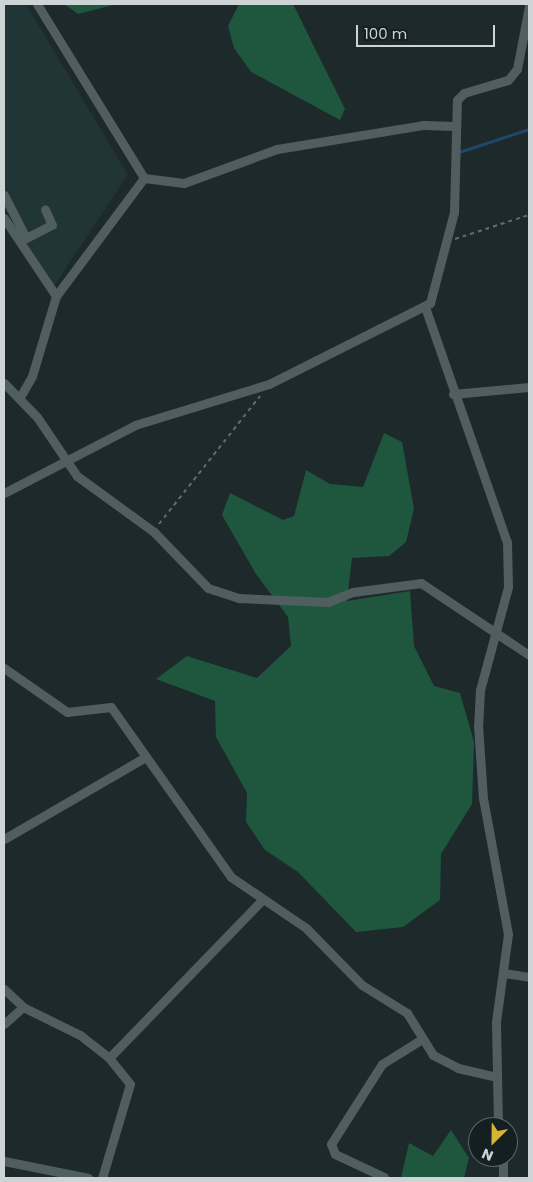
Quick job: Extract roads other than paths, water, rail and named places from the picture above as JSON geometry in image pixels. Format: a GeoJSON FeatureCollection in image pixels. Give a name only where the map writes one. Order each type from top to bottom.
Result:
{"type":"FeatureCollection","features":[{"type":"Feature","properties":{"kind":"street"},"geometry":{"type":"LineString","coordinates":[[37,4],[144,178]]}},
{"type":"Feature","properties":{"kind":"street"},"geometry":{"type":"LineString","coordinates":[[4,493],[135,425],[269,384],[426,307],[434,293],[454,212],[454,126],[458,100],[464,93],[508,80],[517,69],[529,6]]}},
{"type":"Feature","properties":{"kind":"street"},"geometry":{"type":"LineString","coordinates":[[144,178],[184,183],[277,149],[424,125],[454,126]]}},
{"type":"Feature","properties":{"kind":"street"},"geometry":{"type":"LineString","coordinates":[[20,397],[32,376],[56,296],[144,178]]}},
{"type":"Feature","properties":{"kind":"street"},"geometry":{"type":"LineString","coordinates":[[4,195],[26,238],[52,224],[45,209]]}},
{"type":"Feature","properties":{"kind":"street"},"geometry":{"type":"LineString","coordinates":[[4,218],[56,296]]}},
{"type":"Feature","properties":{"kind":"street"},"geometry":{"type":"LineString","coordinates":[[426,307],[453,394],[507,542],[508,587],[498,631],[480,690],[478,766],[504,896],[508,934],[496,1022],[494,1076],[497,1117]]}},
{"type":"Feature","properties":{"kind":"street"},"geometry":{"type":"LineString","coordinates":[[4,383],[20,397],[77,476],[154,532],[218,593],[328,602],[353,592],[421,582],[498,631],[529,656]]}},
{"type":"Feature","properties":{"kind":"street"},"geometry":{"type":"LineString","coordinates":[[453,394],[529,387]]}},
{"type":"Feature","properties":{"kind":"street"},"geometry":{"type":"LineString","coordinates":[[4,668],[67,712],[111,707],[144,758],[232,877],[261,901],[306,928],[362,985],[394,1002],[422,1039],[442,1060],[494,1076]]}},
{"type":"Feature","properties":{"kind":"street"},"geometry":{"type":"LineString","coordinates":[[4,839],[144,758]]}},
{"type":"Feature","properties":{"kind":"street"},"geometry":{"type":"LineString","coordinates":[[109,1058],[261,901]]}},
{"type":"Feature","properties":{"kind":"street"},"geometry":{"type":"LineString","coordinates":[[504,973],[529,977]]}},
{"type":"Feature","properties":{"kind":"street"},"geometry":{"type":"LineString","coordinates":[[4,989],[23,1007],[80,1035],[109,1058],[130,1084],[130,1093],[102,1178]]}},
{"type":"Feature","properties":{"kind":"street"},"geometry":{"type":"LineString","coordinates":[[4,1024],[23,1007]]}},
{"type":"Feature","properties":{"kind":"street"},"geometry":{"type":"LineString","coordinates":[[384,1177],[335,1154],[331,1144],[382,1064],[422,1039]]}},
{"type":"Feature","properties":{"kind":"street"},"geometry":{"type":"LineString","coordinates":[[4,1161],[88,1178]]}},
{"type":"Feature","properties":{"kind":"waterway"},"geometry":{"type":"LineString","coordinates":[[459,152],[529,129]]}}]}
